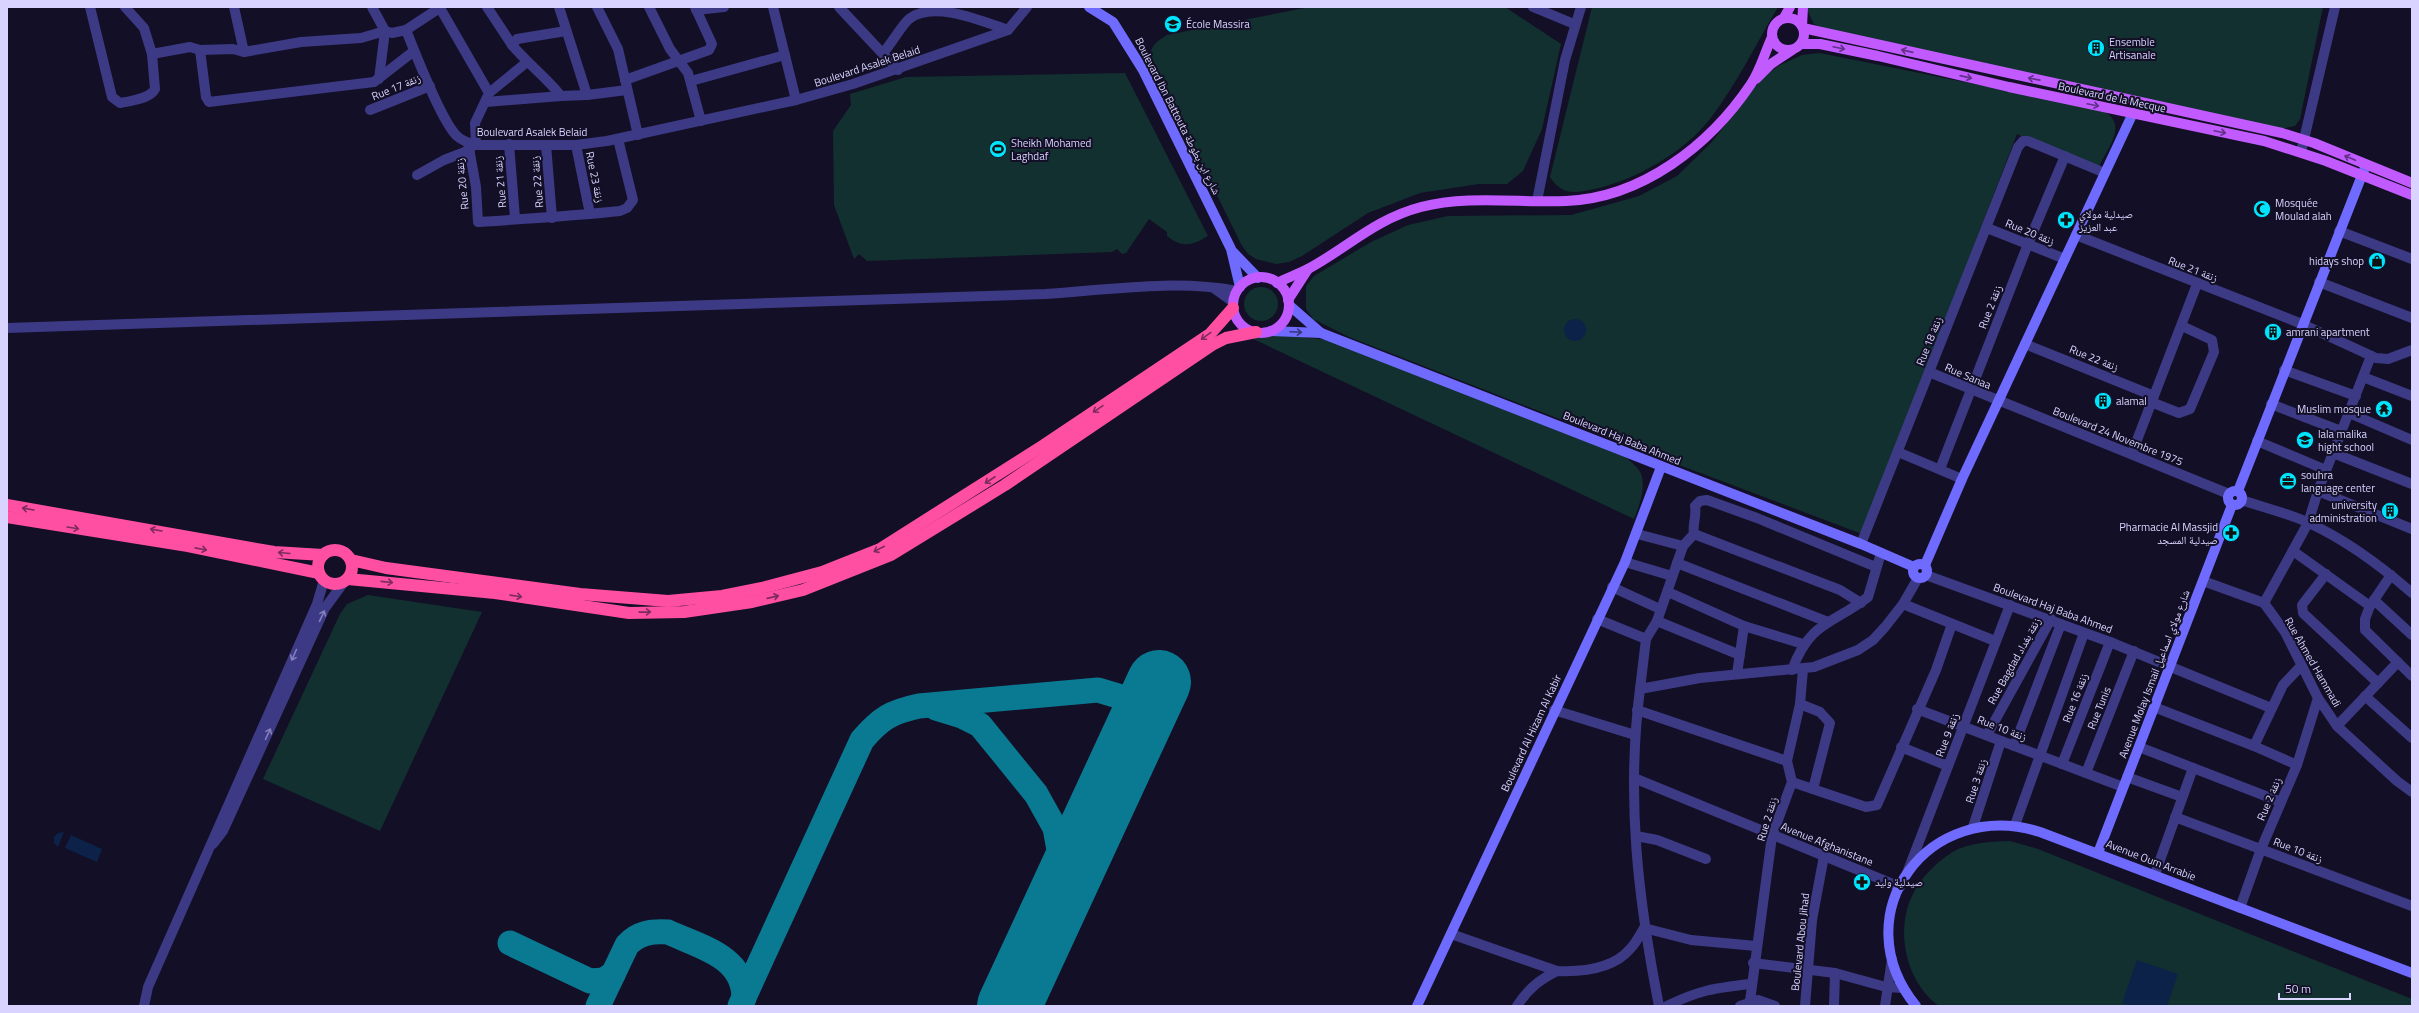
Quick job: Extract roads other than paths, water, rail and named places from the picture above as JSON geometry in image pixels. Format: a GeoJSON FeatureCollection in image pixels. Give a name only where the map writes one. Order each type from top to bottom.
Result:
{"type":"FeatureCollection","features":[{"type":"Feature","properties":{"kind":"highway"},"geometry":{"type":"LineString","coordinates":[[322,576],[318,564],[323,555],[331,550],[341,550],[351,560],[386,568],[580,594],[668,601],[722,596],[762,588],[822,572],[880,549],[950,505],[1210,334],[1233,305]]}},
{"type":"Feature","properties":{"kind":"highway"},"geometry":{"type":"LineString","coordinates":[[7,517],[188,546],[322,576],[332,583],[346,580],[495,593],[629,613],[684,612],[752,602],[803,590],[891,555],[1005,485],[1212,344],[1226,338],[1256,332]]}},
{"type":"Feature","properties":{"kind":"highway"},"geometry":{"type":"LineString","coordinates":[[7,505],[274,552],[323,555]]}},
{"type":"Feature","properties":{"kind":"highway"},"geometry":{"type":"LineString","coordinates":[[346,580],[352,570],[351,560]]}},
{"type":"Feature","properties":{"kind":"main road"},"geometry":{"type":"LineString","coordinates":[[1752,83],[1772,37],[1776,23],[1784,18],[1790,7]]}},
{"type":"Feature","properties":{"kind":"main road"},"geometry":{"type":"LineString","coordinates":[[1277,283],[1308,269],[1368,229],[1421,208],[1471,200],[1567,201],[1594,197],[1654,177],[1688,152],[1713,130],[1752,83],[1771,64],[1801,44],[1804,39],[1803,7]]}},
{"type":"Feature","properties":{"kind":"main road"},"geometry":{"type":"LineString","coordinates":[[1784,18],[1795,19],[1803,27]]}},
{"type":"Feature","properties":{"kind":"main road","name":"Boulevard de la Mecque"},"geometry":{"type":"LineString","coordinates":[[1803,27],[2128,98],[2304,139],[2412,183]]}},
{"type":"Feature","properties":{"kind":"main road"},"geometry":{"type":"LineString","coordinates":[[1772,37],[1777,46],[1792,50]]}},
{"type":"Feature","properties":{"kind":"main road","name":"Boulevard de la Mecque"},"geometry":{"type":"LineString","coordinates":[[1801,44],[1820,44],[1878,56],[2264,141],[2301,152],[2412,195]]}},
{"type":"Feature","properties":{"kind":"main road"},"geometry":{"type":"LineString","coordinates":[[1878,56],[1880,45]]}},
{"type":"Feature","properties":{"kind":"main road"},"geometry":{"type":"LineString","coordinates":[[2128,98],[2129,112]]}},
{"type":"Feature","properties":{"kind":"main road"},"geometry":{"type":"LineString","coordinates":[[2145,116],[2149,103]]}},
{"type":"Feature","properties":{"kind":"main road"},"geometry":{"type":"LineString","coordinates":[[1288,302],[1282,287],[1277,283],[1268,278],[1258,278],[1245,282],[1239,289],[1233,305],[1241,324],[1256,332],[1271,331],[1284,320],[1288,302],[1308,269]]}},
{"type":"Feature","properties":{"kind":"street"},"geometry":{"type":"LineString","coordinates":[[90,7],[112,97],[115,101],[120,103],[143,97],[154,92],[152,54],[142,24],[125,7]]}},
{"type":"Feature","properties":{"kind":"street"},"geometry":{"type":"LineString","coordinates":[[234,7],[244,52]]}},
{"type":"Feature","properties":{"kind":"street"},"geometry":{"type":"LineString","coordinates":[[372,7],[385,32],[379,79]]}},
{"type":"Feature","properties":{"kind":"street"},"geometry":{"type":"LineString","coordinates":[[152,54],[190,47],[200,50],[233,49],[244,52],[301,42],[361,38],[385,32],[392,33],[406,30],[441,7],[487,97]]}},
{"type":"Feature","properties":{"kind":"street"},"geometry":{"type":"LineString","coordinates":[[487,7],[512,45],[527,62],[538,70],[561,96]]}},
{"type":"Feature","properties":{"kind":"street"},"geometry":{"type":"LineString","coordinates":[[559,7],[587,95]]}},
{"type":"Feature","properties":{"kind":"street"},"geometry":{"type":"LineString","coordinates":[[597,7],[618,49],[638,135]]}},
{"type":"Feature","properties":{"kind":"street"},"geometry":{"type":"LineString","coordinates":[[649,7],[670,49],[692,81],[701,121]]}},
{"type":"Feature","properties":{"kind":"street"},"geometry":{"type":"LineString","coordinates":[[487,97],[587,95],[626,85],[679,61],[709,50],[711,47],[695,9],[724,7]]}},
{"type":"Feature","properties":{"kind":"street"},"geometry":{"type":"LineString","coordinates":[[773,7],[796,100]]}},
{"type":"Feature","properties":{"kind":"street"},"geometry":{"type":"LineString","coordinates":[[839,7],[898,70]]}},
{"type":"Feature","properties":{"kind":"street"},"geometry":{"type":"LineString","coordinates":[[883,53],[908,19],[925,11],[950,10],[1008,30],[1027,7]]}},
{"type":"Feature","properties":{"kind":"street","name":"Boulevard Ibn Battouta شارع ابن بطوطة"},"geometry":{"type":"LineString","coordinates":[[1089,7],[1113,22],[1139,63],[1231,249]]}},
{"type":"Feature","properties":{"kind":"street"},"geometry":{"type":"LineString","coordinates":[[1533,7],[1574,24]]}},
{"type":"Feature","properties":{"kind":"street"},"geometry":{"type":"LineString","coordinates":[[1537,201],[1558,89],[1574,24],[1581,7]]}},
{"type":"Feature","properties":{"kind":"street"},"geometry":{"type":"LineString","coordinates":[[2301,152],[2335,7]]}},
{"type":"Feature","properties":{"kind":"street","name":"Boulevard Asalek Belaid"},"geometry":{"type":"LineString","coordinates":[[406,30],[430,86],[456,135],[471,146],[509,144],[576,145],[638,135],[796,100],[898,70],[1008,30]]}},
{"type":"Feature","properties":{"kind":"street"},"geometry":{"type":"LineString","coordinates":[[512,45],[517,40],[566,31]]}},
{"type":"Feature","properties":{"kind":"street"},"geometry":{"type":"LineString","coordinates":[[200,50],[206,97],[210,102],[374,82],[414,51]]}},
{"type":"Feature","properties":{"kind":"street"},"geometry":{"type":"LineString","coordinates":[[692,81],[785,55]]}},
{"type":"Feature","properties":{"kind":"street"},"geometry":{"type":"LineString","coordinates":[[487,97],[527,62]]}},
{"type":"Feature","properties":{"kind":"street","name":"Rue 17 زنقة"},"geometry":{"type":"LineString","coordinates":[[370,110],[430,86]]}},
{"type":"Feature","properties":{"kind":"street","name":"Rue 20 زنقة"},"geometry":{"type":"LineString","coordinates":[[487,97],[475,123],[471,146],[476,187],[478,222],[515,218]]}},
{"type":"Feature","properties":{"kind":"street"},"geometry":{"type":"LineString","coordinates":[[1640,689],[1700,678],[1814,667],[1858,650],[1873,640],[1903,604],[1923,573],[1962,479],[2105,173],[2129,112]]}},
{"type":"Feature","properties":{"kind":"street"},"geometry":{"type":"LineString","coordinates":[[515,218],[552,218],[620,211],[627,208],[633,200],[618,139]]}},
{"type":"Feature","properties":{"kind":"street","name":"Rue 18 زنقة"},"geometry":{"type":"LineString","coordinates":[[1862,544],[2018,147],[2023,141],[2028,141],[2066,156]]}},
{"type":"Feature","properties":{"kind":"street","name":"Rue 21 زنقة"},"geometry":{"type":"LineString","coordinates":[[509,144],[515,218]]}},
{"type":"Feature","properties":{"kind":"street","name":"Rue 22 زنقة"},"geometry":{"type":"LineString","coordinates":[[546,145],[552,218]]}},
{"type":"Feature","properties":{"kind":"street","name":"Rue 23 زنقة"},"geometry":{"type":"LineString","coordinates":[[576,145],[590,214]]}},
{"type":"Feature","properties":{"kind":"street"},"geometry":{"type":"LineString","coordinates":[[417,176],[471,146]]}},
{"type":"Feature","properties":{"kind":"street"},"geometry":{"type":"LineString","coordinates":[[2066,156],[2105,173]]}},
{"type":"Feature","properties":{"kind":"street","name":"Rue 2 زنقة"},"geometry":{"type":"LineString","coordinates":[[1940,469],[2028,244],[2066,156]]}},
{"type":"Feature","properties":{"kind":"street"},"geometry":{"type":"LineString","coordinates":[[2237,495],[2284,370],[2366,165]]}},
{"type":"Feature","properties":{"kind":"street","name":"Rue 20 زنقة"},"geometry":{"type":"LineString","coordinates":[[1987,228],[2065,259]]}},
{"type":"Feature","properties":{"kind":"street"},"geometry":{"type":"LineString","coordinates":[[2339,231],[2412,259]]}},
{"type":"Feature","properties":{"kind":"street","name":"Rue 21 زنقة"},"geometry":{"type":"LineString","coordinates":[[2076,236],[2302,324],[2371,356]]}},
{"type":"Feature","properties":{"kind":"street"},"geometry":{"type":"LineString","coordinates":[[1231,249],[1258,278]]}},
{"type":"Feature","properties":{"kind":"street"},"geometry":{"type":"LineString","coordinates":[[7,328],[469,314],[1212,286],[1239,289],[1231,249]]}},
{"type":"Feature","properties":{"kind":"street"},"geometry":{"type":"LineString","coordinates":[[2319,282],[2412,318]]}},
{"type":"Feature","properties":{"kind":"street"},"geometry":{"type":"LineString","coordinates":[[2132,453],[2197,284]]}},
{"type":"Feature","properties":{"kind":"street"},"geometry":{"type":"LineString","coordinates":[[1212,286],[1233,305]]}},
{"type":"Feature","properties":{"kind":"street"},"geometry":{"type":"LineString","coordinates":[[1288,302],[1321,333]]}},
{"type":"Feature","properties":{"kind":"street","name":"Rue 22 زنقة"},"geometry":{"type":"LineString","coordinates":[[2025,344],[2153,399],[2179,413],[2190,409],[2214,352],[2212,340],[2182,326]]}},
{"type":"Feature","properties":{"kind":"street"},"geometry":{"type":"LineString","coordinates":[[1271,331],[1321,333]]}},
{"type":"Feature","properties":{"kind":"street","name":"Boulevard Haj Baba Ahmed"},"geometry":{"type":"LineString","coordinates":[[1321,333],[1661,467],[1862,544],[1914,567],[1919,564],[1923,573],[2051,619],[2134,651],[2271,708]]}},
{"type":"Feature","properties":{"kind":"street"},"geometry":{"type":"LineString","coordinates":[[2203,581],[2264,603],[2308,523],[2318,491],[2371,356],[2383,360],[2412,350]]}},
{"type":"Feature","properties":{"kind":"street"},"geometry":{"type":"LineString","coordinates":[[2284,370],[2356,396]]}},
{"type":"Feature","properties":{"kind":"street","name":"Rue Sanaa"},"geometry":{"type":"LineString","coordinates":[[1929,372],[1998,402]]}},
{"type":"Feature","properties":{"kind":"street"},"geometry":{"type":"LineString","coordinates":[[2363,376],[2412,396]]}},
{"type":"Feature","properties":{"kind":"street","name":"Boulevard 24 Novembre 1975"},"geometry":{"type":"LineString","coordinates":[[1998,402],[2132,453],[2308,523],[2340,540],[2392,575],[2412,593]]}},
{"type":"Feature","properties":{"kind":"street"},"geometry":{"type":"LineString","coordinates":[[2272,404],[2341,431]]}},
{"type":"Feature","properties":{"kind":"street"},"geometry":{"type":"LineString","coordinates":[[2349,413],[2412,440]]}},
{"type":"Feature","properties":{"kind":"street"},"geometry":{"type":"LineString","coordinates":[[2257,441],[2326,470]]}},
{"type":"Feature","properties":{"kind":"street"},"geometry":{"type":"LineString","coordinates":[[1898,452],[1962,479]]}},
{"type":"Feature","properties":{"kind":"street"},"geometry":{"type":"LineString","coordinates":[[2333,453],[2412,484]]}},
{"type":"Feature","properties":{"kind":"street","name":"Boulevard Al Hizam Al Kabir"},"geometry":{"type":"LineString","coordinates":[[1417,1006],[1554,710],[1625,562],[1637,534],[1661,467]]}},
{"type":"Feature","properties":{"kind":"street"},"geometry":{"type":"LineString","coordinates":[[2318,491],[2412,529]]}},
{"type":"Feature","properties":{"kind":"street","name":"Avenue Molay Ismail شارع مولاي اسماعيل"},"geometry":{"type":"LineString","coordinates":[[2098,853],[2232,505],[2237,505],[2237,495]]}},
{"type":"Feature","properties":{"kind":"street"},"geometry":{"type":"LineString","coordinates":[[1694,534],[1692,527],[1697,515],[1695,506],[1700,501],[1707,500],[1757,518],[1876,567]]}},
{"type":"Feature","properties":{"kind":"street"},"geometry":{"type":"LineString","coordinates":[[1637,534],[1683,546]]}},
{"type":"Feature","properties":{"kind":"street"},"geometry":{"type":"LineString","coordinates":[[1659,1006],[1644,928],[1636,836],[1634,778],[1635,735],[1646,639],[1657,621],[1683,546],[1694,534]]}},
{"type":"Feature","properties":{"kind":"street"},"geometry":{"type":"LineString","coordinates":[[1694,534],[1840,590],[1861,603]]}},
{"type":"Feature","properties":{"kind":"street"},"geometry":{"type":"LineString","coordinates":[[2293,551],[2372,603],[2412,635]]}},
{"type":"Feature","properties":{"kind":"street"},"geometry":{"type":"LineString","coordinates":[[1792,670],[1803,644],[1808,637],[1828,622],[1861,603],[1868,597],[1881,553]]}},
{"type":"Feature","properties":{"kind":"street"},"geometry":{"type":"LineString","coordinates":[[1625,562],[1672,576]]}},
{"type":"Feature","properties":{"kind":"street"},"geometry":{"type":"LineString","coordinates":[[1677,563],[1828,622]]}},
{"type":"Feature","properties":{"kind":"street"},"geometry":{"type":"LineString","coordinates":[[2326,574],[2306,600],[2302,611],[2306,618],[2378,683]]}},
{"type":"Feature","properties":{"kind":"street"},"geometry":{"type":"LineString","coordinates":[[2392,575],[2372,603],[2364,619],[2365,630],[2412,676]]}},
{"type":"Feature","properties":{"kind":"street"},"geometry":{"type":"LineString","coordinates":[[144,1006],[148,987],[213,844],[223,831],[317,604],[322,576]]}},
{"type":"Feature","properties":{"kind":"street"},"geometry":{"type":"LineString","coordinates":[[257,748],[325,608],[346,580]]}},
{"type":"Feature","properties":{"kind":"street"},"geometry":{"type":"LineString","coordinates":[[1612,587],[1660,609]]}},
{"type":"Feature","properties":{"kind":"street"},"geometry":{"type":"LineString","coordinates":[[1668,592],[1744,626],[1803,644]]}},
{"type":"Feature","properties":{"kind":"street","name":"Rue Ahmed Hammadi"},"geometry":{"type":"LineString","coordinates":[[2264,603],[2285,632],[2318,698],[2337,726],[2397,781],[2412,792]]}},
{"type":"Feature","properties":{"kind":"street"},"geometry":{"type":"LineString","coordinates":[[1903,604],[1995,641]]}},
{"type":"Feature","properties":{"kind":"street","name":"Rue 9 زنقة"},"geometry":{"type":"LineString","coordinates":[[1907,873],[2010,604]]}},
{"type":"Feature","properties":{"kind":"street"},"geometry":{"type":"LineString","coordinates":[[1597,619],[1646,639]]}},
{"type":"Feature","properties":{"kind":"street","name":"Rue Bagdad زنقة بغداد"},"geometry":{"type":"LineString","coordinates":[[1987,735],[2051,619]]}},
{"type":"Feature","properties":{"kind":"street"},"geometry":{"type":"LineString","coordinates":[[1657,621],[1740,655]]}},
{"type":"Feature","properties":{"kind":"street"},"geometry":{"type":"LineString","coordinates":[[1803,669],[1800,704],[1787,761],[1792,782],[1866,806],[1877,805],[1917,709],[1936,670],[1952,624]]}},
{"type":"Feature","properties":{"kind":"street"},"geometry":{"type":"LineString","coordinates":[[2014,746],[2061,624]]}},
{"type":"Feature","properties":{"kind":"street"},"geometry":{"type":"LineString","coordinates":[[1737,674],[1744,626]]}},
{"type":"Feature","properties":{"kind":"street"},"geometry":{"type":"LineString","coordinates":[[2015,825],[2084,633]]}},
{"type":"Feature","properties":{"kind":"street","name":"Rue 16 زنقة"},"geometry":{"type":"LineString","coordinates":[[2062,764],[2110,642]]}},
{"type":"Feature","properties":{"kind":"street","name":"Rue Tunis"},"geometry":{"type":"LineString","coordinates":[[2086,773],[2134,651]]}},
{"type":"Feature","properties":{"kind":"street"},"geometry":{"type":"LineString","coordinates":[[2337,726],[2398,662]]}},
{"type":"Feature","properties":{"kind":"street"},"geometry":{"type":"LineString","coordinates":[[2254,746],[2283,685],[2301,666]]}},
{"type":"Feature","properties":{"kind":"street"},"geometry":{"type":"LineString","coordinates":[[2365,696],[2412,738]]}},
{"type":"Feature","properties":{"kind":"street","name":"Rue 2 زنقة"},"geometry":{"type":"LineString","coordinates":[[2240,908],[2261,849],[2296,765],[2318,698]]}},
{"type":"Feature","properties":{"kind":"street"},"geometry":{"type":"LineString","coordinates":[[1800,704],[1820,712],[1830,723],[1813,789]]}},
{"type":"Feature","properties":{"kind":"street"},"geometry":{"type":"LineString","coordinates":[[2154,707],[2254,746],[2296,765]]}},
{"type":"Feature","properties":{"kind":"street","name":"Rue 10 زنقة"},"geometry":{"type":"LineString","coordinates":[[1917,709],[2123,787]]}},
{"type":"Feature","properties":{"kind":"street"},"geometry":{"type":"LineString","coordinates":[[1554,710],[1635,735]]}},
{"type":"Feature","properties":{"kind":"street"},"geometry":{"type":"LineString","coordinates":[[1638,710],[1787,761]]}},
{"type":"Feature","properties":{"kind":"street","name":"Rue 3 زنقة"},"geometry":{"type":"LineString","coordinates":[[1973,827],[2001,741]]}},
{"type":"Feature","properties":{"kind":"street"},"geometry":{"type":"LineString","coordinates":[[1902,747],[1948,766]]}},
{"type":"Feature","properties":{"kind":"street"},"geometry":{"type":"LineString","coordinates":[[2139,747],[2281,802]]}},
{"type":"Feature","properties":{"kind":"street"},"geometry":{"type":"LineString","coordinates":[[2155,874],[2193,768]]}},
{"type":"Feature","properties":{"kind":"street"},"geometry":{"type":"LineString","coordinates":[[2127,776],[2182,797]]}},
{"type":"Feature","properties":{"kind":"street","name":"Avenue Afghanistane"},"geometry":{"type":"LineString","coordinates":[[1634,778],[1899,888]]}},
{"type":"Feature","properties":{"kind":"street","name":"Rue 2 زنقة"},"geometry":{"type":"LineString","coordinates":[[1750,1001],[1750,984],[1772,836],[1792,782]]}},
{"type":"Feature","properties":{"kind":"street","name":"Rue 10 زنقة"},"geometry":{"type":"LineString","coordinates":[[2175,817],[2412,906]]}},
{"type":"Feature","properties":{"kind":"street","name":"Avenue Oum Arrabie"},"geometry":{"type":"LineString","coordinates":[[1916,1006],[1903,988],[1892,959],[1889,924],[1899,888],[1907,873],[1919,858],[1933,846],[1949,836],[1973,827],[1985,825],[2015,825],[2098,853],[2412,972]]}},
{"type":"Feature","properties":{"kind":"street"},"geometry":{"type":"LineString","coordinates":[[1636,836],[1657,840],[1706,859]]}},
{"type":"Feature","properties":{"kind":"street","name":"Boulevard Abou Jihad"},"geometry":{"type":"LineString","coordinates":[[1805,1006],[1812,920],[1824,856]]}},
{"type":"Feature","properties":{"kind":"street"},"geometry":{"type":"LineString","coordinates":[[1451,934],[1557,971],[1574,972],[1593,969],[1616,959],[1630,950],[1644,928]]}},
{"type":"Feature","properties":{"kind":"street"},"geometry":{"type":"LineString","coordinates":[[1644,928],[1692,940],[1756,946]]}},
{"type":"Feature","properties":{"kind":"street"},"geometry":{"type":"LineString","coordinates":[[1884,1006],[1886,987],[1892,959]]}},
{"type":"Feature","properties":{"kind":"street"},"geometry":{"type":"LineString","coordinates":[[1753,963],[1835,973],[1886,987],[1903,988]]}},
{"type":"Feature","properties":{"kind":"street"},"geometry":{"type":"LineString","coordinates":[[1517,1006],[1524,994],[1538,980],[1557,971]]}},
{"type":"Feature","properties":{"kind":"street"},"geometry":{"type":"LineString","coordinates":[[1834,1006],[1835,973]]}},
{"type":"Feature","properties":{"kind":"street"},"geometry":{"type":"LineString","coordinates":[[1667,1006],[1692,993],[1707,989],[1750,984]]}},
{"type":"Feature","properties":{"kind":"street"},"geometry":{"type":"LineString","coordinates":[[1740,1006],[1750,1001],[1766,1001],[1775,1006]]}},
{"type":"Feature","properties":{"kind":"water"},"geometry":{"type":"Polygon","coordinates":[[[1575,319],[1583,322],[1586,330],[1583,338],[1575,341],[1567,338],[1564,330],[1567,322],[1575,319]]]}},
{"type":"Feature","properties":{"kind":"water"},"geometry":{"type":"Polygon","coordinates":[[[64,832],[58,847],[54,843],[54,837],[58,833],[64,832]]]}},
{"type":"Feature","properties":{"kind":"water"},"geometry":{"type":"Polygon","coordinates":[[[71,835],[102,849],[97,862],[65,848],[71,835]]]}},
{"type":"Feature","properties":{"kind":"water"},"geometry":{"type":"Polygon","coordinates":[[[2137,960],[2178,974],[2167,1006],[2131,1006],[2122,1003],[2137,960]]]}},
{"type":"Feature","properties":{"kind":"place","name":"École Massira"},"geometry":{"type":"Point","coordinates":[1173,24]}},
{"type":"Feature","properties":{"kind":"place","name":"Ensemble Artisanale"},"geometry":{"type":"Point","coordinates":[2096,48]}},
{"type":"Feature","properties":{"kind":"place","name":"Sheikh Mohamed Laghdaf"},"geometry":{"type":"Point","coordinates":[998,149]}},
{"type":"Feature","properties":{"kind":"place","name":"Mosquée Moulad alah"},"geometry":{"type":"Point","coordinates":[2262,209]}},
{"type":"Feature","properties":{"kind":"place","name":"صيدلية مولاي عبد العزيز"},"geometry":{"type":"Point","coordinates":[2066,220]}},
{"type":"Feature","properties":{"kind":"place","name":"hidays shop"},"geometry":{"type":"Point","coordinates":[2377,261]}},
{"type":"Feature","properties":{"kind":"place","name":"amrani apartment"},"geometry":{"type":"Point","coordinates":[2273,332]}},
{"type":"Feature","properties":{"kind":"place","name":"alamal"},"geometry":{"type":"Point","coordinates":[2103,401]}},
{"type":"Feature","properties":{"kind":"place","name":"Muslim mosque"},"geometry":{"type":"Point","coordinates":[2384,409]}},
{"type":"Feature","properties":{"kind":"place","name":"lala malika hight school"},"geometry":{"type":"Point","coordinates":[2305,440]}},
{"type":"Feature","properties":{"kind":"place","name":"souhra language center"},"geometry":{"type":"Point","coordinates":[2288,481]}},
{"type":"Feature","properties":{"kind":"place","name":"university administration"},"geometry":{"type":"Point","coordinates":[2390,511]}},
{"type":"Feature","properties":{"kind":"place","name":"Pharmacie Al Massjid صيدلية المسجد"},"geometry":{"type":"Point","coordinates":[2231,533]}},
{"type":"Feature","properties":{"kind":"place","name":"صيدلية وليد"},"geometry":{"type":"Point","coordinates":[1862,882]}}]}
